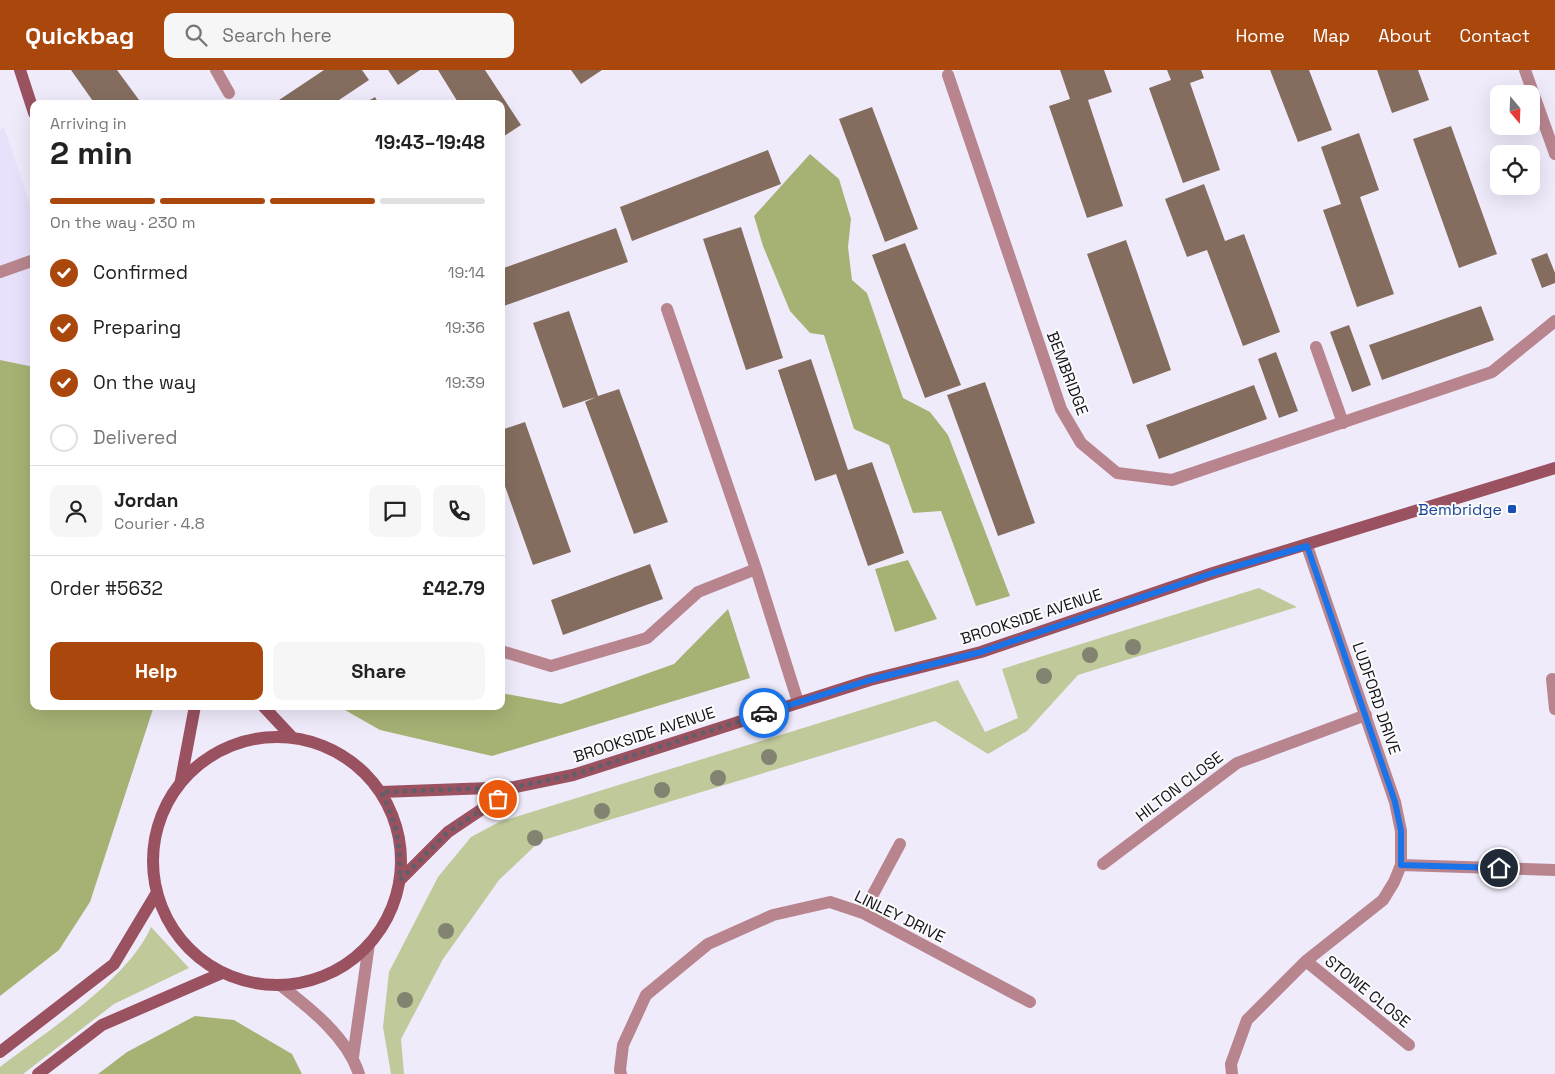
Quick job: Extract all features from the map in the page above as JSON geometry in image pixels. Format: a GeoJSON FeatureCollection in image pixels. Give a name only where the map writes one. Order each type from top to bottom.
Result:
{"type":"FeatureCollection","features":[{"type":"Feature","properties":{"kind":"street"},"geometry":{"type":"LineString","coordinates":[[20,70],[30,101]]}},
{"type":"Feature","properties":{"kind":"street"},"geometry":{"type":"LineString","coordinates":[[216,70],[229,93]]}},
{"type":"Feature","properties":{"kind":"street"},"geometry":{"type":"LineString","coordinates":[[1526,70],[1555,154]]}},
{"type":"Feature","properties":{"kind":"street","name":"BEMBRIDGE"},"geometry":{"type":"LineString","coordinates":[[948,75],[1060,409],[1081,443],[1117,472],[1172,480],[1492,372],[1555,321]]}},
{"type":"Feature","properties":{"kind":"street"},"geometry":{"type":"LineString","coordinates":[[0,272],[30,261]]}},
{"type":"Feature","properties":{"kind":"street"},"geometry":{"type":"LineString","coordinates":[[667,309],[756,569],[798,702]]}},
{"type":"Feature","properties":{"kind":"street"},"geometry":{"type":"LineString","coordinates":[[1316,347],[1343,423]]}},
{"type":"Feature","properties":{"kind":"street","name":"BROOKSIDE AVENUE"},"geometry":{"type":"LineString","coordinates":[[381,792],[515,787],[573,775],[870,680],[981,652],[1213,573],[1307,546],[1555,468]]}},
{"type":"Feature","properties":{"kind":"street","name":"LUDFORD DRIVE"},"geometry":{"type":"LineString","coordinates":[[1232,1074],[1231,1064],[1247,1020],[1306,961],[1383,900],[1394,882],[1401,865],[1401,831],[1395,802],[1307,546]]}},
{"type":"Feature","properties":{"kind":"street"},"geometry":{"type":"LineString","coordinates":[[505,653],[551,666],[647,638],[698,592],[756,569]]}},
{"type":"Feature","properties":{"kind":"street"},"geometry":{"type":"LineString","coordinates":[[1552,679],[1555,709]]}},
{"type":"Feature","properties":{"kind":"street"},"geometry":{"type":"LineString","coordinates":[[181,780],[194,710]]}},
{"type":"Feature","properties":{"kind":"street"},"geometry":{"type":"LineString","coordinates":[[267,710],[291,736]]}},
{"type":"Feature","properties":{"kind":"street","name":"HILTON CLOSE"},"geometry":{"type":"LineString","coordinates":[[1103,864],[1237,763],[1366,715]]}},
{"type":"Feature","properties":{"kind":"street"},"geometry":{"type":"LineString","coordinates":[[291,736],[317,743],[342,754],[363,771],[381,792],[393,816],[400,842],[400,880],[385,922],[369,944],[344,966],[313,980],[280,985],[250,982],[222,973],[193,953],[170,926],[156,894],[152,854],[161,814],[181,780],[212,754],[250,738],[291,736]]}},
{"type":"Feature","properties":{"kind":"street","name":"BROOKSIDE AVENUE"},"geometry":{"type":"LineString","coordinates":[[400,880],[448,832],[515,787]]}},
{"type":"Feature","properties":{"kind":"street"},"geometry":{"type":"LineString","coordinates":[[863,913],[900,844]]}},
{"type":"Feature","properties":{"kind":"street"},"geometry":{"type":"LineString","coordinates":[[1401,865],[1555,870]]}},
{"type":"Feature","properties":{"kind":"street"},"geometry":{"type":"LineString","coordinates":[[0,1052],[114,964],[156,894]]}},
{"type":"Feature","properties":{"kind":"street","name":"LINLEY DRIVE"},"geometry":{"type":"LineString","coordinates":[[622,1074],[620,1070],[623,1045],[646,996],[708,944],[773,915],[830,902],[863,913],[1030,1002]]}},
{"type":"Feature","properties":{"kind":"street"},"geometry":{"type":"LineString","coordinates":[[353,1057],[369,944]]}},
{"type":"Feature","properties":{"kind":"street","name":"STOWE CLOSE"},"geometry":{"type":"LineString","coordinates":[[1306,961],[1410,1045]]}},
{"type":"Feature","properties":{"kind":"street"},"geometry":{"type":"LineString","coordinates":[[38,1074],[102,1025],[222,973]]}},
{"type":"Feature","properties":{"kind":"street"},"geometry":{"type":"LineString","coordinates":[[280,985],[313,1010],[353,1057],[359,1074]]}},
{"type":"Feature","properties":{"kind":"shaded area"},"geometry":{"type":"Polygon","coordinates":[[[4,128],[30,205],[30,366],[0,360],[0,130],[4,128]]]}},
{"type":"Feature","properties":{"kind":"green space"},"geometry":{"type":"Polygon","coordinates":[[[810,154],[839,179],[851,219],[848,247],[852,280],[867,293],[903,398],[930,412],[948,435],[1010,596],[976,606],[941,511],[913,513],[889,445],[854,429],[824,335],[810,333],[790,311],[763,246],[754,216],[810,154]]]}},
{"type":"Feature","properties":{"kind":"green space"},"geometry":{"type":"Polygon","coordinates":[[[0,360],[30,366],[30,710],[153,710],[90,902],[59,950],[0,996],[0,360]]]}},
{"type":"Feature","properties":{"kind":"green space"},"geometry":{"type":"Polygon","coordinates":[[[908,560],[937,619],[895,632],[875,569],[908,560]]]}},
{"type":"Feature","properties":{"kind":"green space"},"geometry":{"type":"Polygon","coordinates":[[[1259,588],[1297,607],[1078,675],[1027,731],[988,754],[935,721],[540,841],[499,880],[443,959],[401,1039],[404,1074],[391,1074],[383,1027],[389,972],[438,877],[471,837],[499,822],[958,680],[985,732],[1018,718],[1002,669],[1259,588]]]}},
{"type":"Feature","properties":{"kind":"green space"},"geometry":{"type":"Polygon","coordinates":[[[728,609],[750,678],[492,756],[380,730],[345,710],[505,710],[505,694],[561,704],[674,664],[728,609]]]}},
{"type":"Feature","properties":{"kind":"green space"},"geometry":{"type":"Polygon","coordinates":[[[151,927],[189,968],[114,1004],[23,1074],[0,1074],[0,1067],[62,1021],[106,985],[140,947],[151,927]]]}},
{"type":"Feature","properties":{"kind":"green space"},"geometry":{"type":"Polygon","coordinates":[[[195,1016],[234,1020],[292,1054],[302,1074],[98,1074],[127,1052],[195,1016]]]}},
{"type":"Feature","properties":{"kind":"building"},"geometry":{"type":"Polygon","coordinates":[[[71,70],[117,70],[139,100],[92,100],[71,70]]]}},
{"type":"Feature","properties":{"kind":"building"},"geometry":{"type":"Polygon","coordinates":[[[324,70],[362,70],[369,80],[339,100],[279,100],[324,70]]]}},
{"type":"Feature","properties":{"kind":"building"},"geometry":{"type":"Polygon","coordinates":[[[388,70],[420,70],[398,85],[388,70]]]}},
{"type":"Feature","properties":{"kind":"building"},"geometry":{"type":"Polygon","coordinates":[[[438,70],[485,70],[505,100],[457,100],[438,70]]]}},
{"type":"Feature","properties":{"kind":"building"},"geometry":{"type":"Polygon","coordinates":[[[571,70],[602,70],[581,84],[571,70]]]}},
{"type":"Feature","properties":{"kind":"building"},"geometry":{"type":"Polygon","coordinates":[[[1060,70],[1104,70],[1112,92],[1088,100],[1123,206],[1087,218],[1049,106],[1070,99],[1060,70]]]}},
{"type":"Feature","properties":{"kind":"building"},"geometry":{"type":"Polygon","coordinates":[[[1167,70],[1201,70],[1204,78],[1190,83],[1220,170],[1183,183],[1149,88],[1171,80],[1167,70]]]}},
{"type":"Feature","properties":{"kind":"building"},"geometry":{"type":"Polygon","coordinates":[[[1270,70],[1309,70],[1332,130],[1298,142],[1270,70]]]}},
{"type":"Feature","properties":{"kind":"building"},"geometry":{"type":"Polygon","coordinates":[[[1377,70],[1418,70],[1429,100],[1392,113],[1377,70]]]}},
{"type":"Feature","properties":{"kind":"building"},"geometry":{"type":"Polygon","coordinates":[[[505,101],[521,125],[505,135],[505,101]]]}},
{"type":"Feature","properties":{"kind":"building"},"geometry":{"type":"Polygon","coordinates":[[[872,107],[918,229],[885,242],[839,119],[872,107]]]}},
{"type":"Feature","properties":{"kind":"building"},"geometry":{"type":"Polygon","coordinates":[[[1451,126],[1497,254],[1459,268],[1413,139],[1451,126]]]}},
{"type":"Feature","properties":{"kind":"building"},"geometry":{"type":"Polygon","coordinates":[[[1359,133],[1379,190],[1360,197],[1394,294],[1357,307],[1323,210],[1341,204],[1321,147],[1359,133]]]}},
{"type":"Feature","properties":{"kind":"building"},"geometry":{"type":"Polygon","coordinates":[[[768,150],[781,184],[632,241],[620,207],[768,150]]]}},
{"type":"Feature","properties":{"kind":"building"},"geometry":{"type":"Polygon","coordinates":[[[1204,184],[1225,241],[1244,234],[1280,332],[1243,346],[1207,250],[1187,257],[1165,199],[1204,184]]]}},
{"type":"Feature","properties":{"kind":"building"},"geometry":{"type":"Polygon","coordinates":[[[741,227],[783,358],[746,370],[703,239],[741,227]]]}},
{"type":"Feature","properties":{"kind":"building"},"geometry":{"type":"Polygon","coordinates":[[[616,228],[628,262],[505,306],[505,268],[616,228]]]}},
{"type":"Feature","properties":{"kind":"building"},"geometry":{"type":"Polygon","coordinates":[[[1126,240],[1171,370],[1133,384],[1087,254],[1126,240]]]}},
{"type":"Feature","properties":{"kind":"building"},"geometry":{"type":"Polygon","coordinates":[[[905,243],[961,385],[925,398],[872,255],[905,243]]]}},
{"type":"Feature","properties":{"kind":"building"},"geometry":{"type":"Polygon","coordinates":[[[1547,253],[1555,273],[1555,283],[1542,288],[1531,259],[1547,253]]]}},
{"type":"Feature","properties":{"kind":"building"},"geometry":{"type":"Polygon","coordinates":[[[1481,306],[1494,340],[1382,380],[1369,345],[1481,306]]]}},
{"type":"Feature","properties":{"kind":"building"},"geometry":{"type":"Polygon","coordinates":[[[569,311],[598,396],[619,389],[668,522],[634,534],[585,402],[596,397],[563,408],[533,323],[569,311]]]}},
{"type":"Feature","properties":{"kind":"building"},"geometry":{"type":"Polygon","coordinates":[[[1349,325],[1371,385],[1352,392],[1330,332],[1349,325]]]}},
{"type":"Feature","properties":{"kind":"building"},"geometry":{"type":"Polygon","coordinates":[[[1276,352],[1298,411],[1279,418],[1258,359],[1276,352]]]}},
{"type":"Feature","properties":{"kind":"building"},"geometry":{"type":"Polygon","coordinates":[[[811,359],[848,470],[872,462],[904,553],[868,566],[836,474],[815,481],[778,370],[811,359]]]}},
{"type":"Feature","properties":{"kind":"building"},"geometry":{"type":"Polygon","coordinates":[[[985,382],[1035,523],[998,536],[947,395],[985,382]]]}},
{"type":"Feature","properties":{"kind":"building"},"geometry":{"type":"Polygon","coordinates":[[[1254,385],[1267,419],[1159,459],[1146,425],[1254,385]]]}},
{"type":"Feature","properties":{"kind":"building"},"geometry":{"type":"Polygon","coordinates":[[[525,422],[571,552],[533,565],[505,486],[505,429],[525,422]]]}},
{"type":"Feature","properties":{"kind":"building"},"geometry":{"type":"Polygon","coordinates":[[[650,564],[663,599],[563,635],[551,600],[650,564]]]}},
{"type":"Feature","properties":{"kind":"way so far"},"geometry":{"type":"LineString","coordinates":[[498,799],[448,832],[400,880],[400,842],[393,816],[381,792],[515,787],[573,775],[764,713]]}},
{"type":"Feature","properties":{"kind":"place","name":"Bembridge"},"geometry":{"type":"Point","coordinates":[1512,509]}},
{"type":"Feature","properties":{"kind":"route"},"geometry":{"type":"LineString","coordinates":[[764,713],[870,680],[981,652],[1213,573],[1307,546],[1395,802],[1401,831],[1401,865],[1499,868]]}}]}
